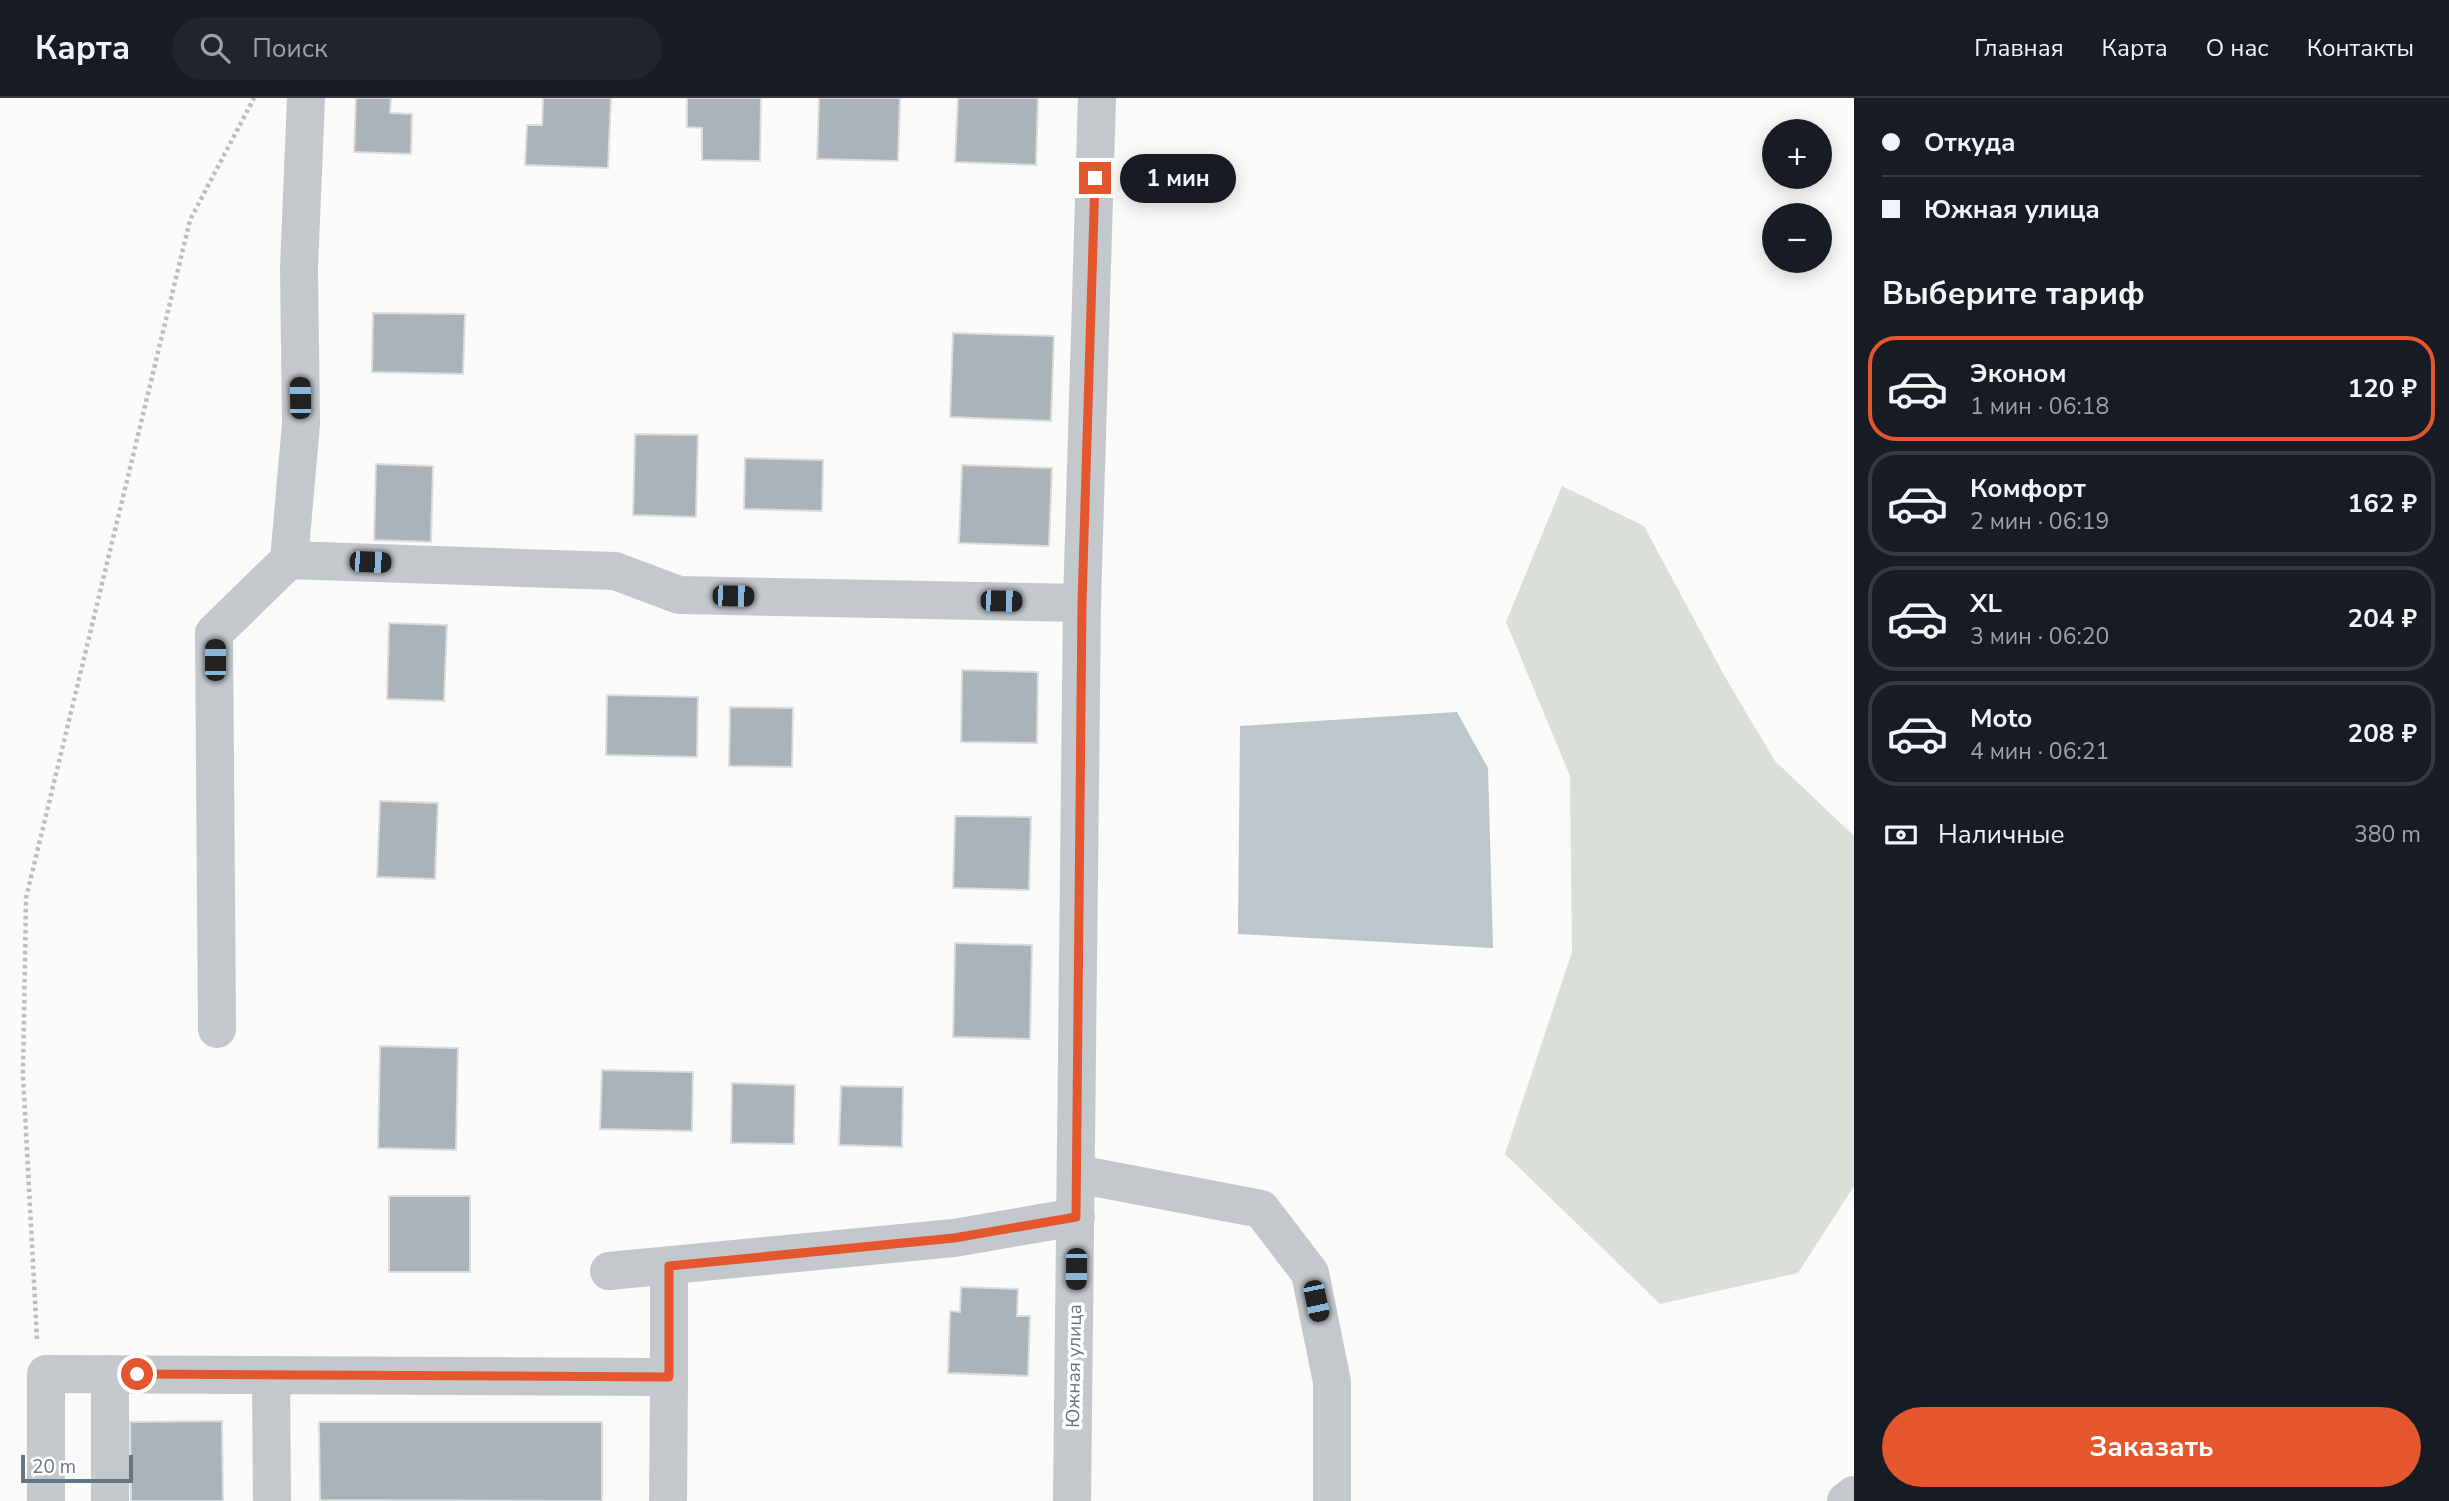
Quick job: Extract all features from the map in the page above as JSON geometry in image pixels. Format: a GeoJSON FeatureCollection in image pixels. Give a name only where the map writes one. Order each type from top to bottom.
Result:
{"type":"FeatureCollection","features":[{"type":"Feature","properties":{"kind":"street"},"geometry":{"type":"LineString","coordinates":[[217,1029],[215,634],[289,560],[301,424],[299,268],[306,98]]}},
{"type":"Feature","properties":{"kind":"street","name":"Южная улица"},"geometry":{"type":"LineString","coordinates":[[1072,1501],[1082,603],[1097,98]]}},
{"type":"Feature","properties":{"kind":"street"},"geometry":{"type":"LineString","coordinates":[[289,560],[615,571],[679,595],[1082,603]]}},
{"type":"Feature","properties":{"kind":"street"},"geometry":{"type":"LineString","coordinates":[[1077,1174],[1261,1209],[1310,1273],[1332,1382],[1332,1501]]}},
{"type":"Feature","properties":{"kind":"street"},"geometry":{"type":"LineString","coordinates":[[609,1271],[954,1238],[1076,1217]]}},
{"type":"Feature","properties":{"kind":"street"},"geometry":{"type":"LineString","coordinates":[[668,1501],[669,1266]]}},
{"type":"Feature","properties":{"kind":"street"},"geometry":{"type":"LineString","coordinates":[[46,1501],[47,1374],[669,1377]]}},
{"type":"Feature","properties":{"kind":"street"},"geometry":{"type":"LineString","coordinates":[[110,1374],[110,1501]]}},
{"type":"Feature","properties":{"kind":"street"},"geometry":{"type":"LineString","coordinates":[[271,1375],[272,1501]]}},
{"type":"Feature","properties":{"kind":"street"},"geometry":{"type":"LineString","coordinates":[[1846,1501],[1854,1495]]}},
{"type":"Feature","properties":{"kind":"path"},"geometry":{"type":"LineString","coordinates":[[47,1374],[34,1328],[23,1075],[26,898],[190,220],[254,98]]}},
{"type":"Feature","properties":{"kind":"shaded area"},"geometry":{"type":"Polygon","coordinates":[[[1562,486],[1644,526],[1725,677],[1775,761],[1854,836],[1854,1186],[1798,1273],[1660,1304],[1505,1154],[1572,952],[1570,776],[1506,622],[1562,486]]]}},
{"type":"Feature","properties":{"kind":"shaded area"},"geometry":{"type":"Polygon","coordinates":[[[1457,712],[1488,768],[1493,948],[1238,934],[1240,726],[1457,712]]]}},
{"type":"Feature","properties":{"kind":"building"},"geometry":{"type":"Polygon","coordinates":[[[356,98],[391,98],[390,113],[412,114],[411,154],[354,152],[356,98]]]}},
{"type":"Feature","properties":{"kind":"building"},"geometry":{"type":"Polygon","coordinates":[[[543,98],[611,98],[608,168],[525,165],[527,125],[542,125],[543,98]]]}},
{"type":"Feature","properties":{"kind":"building"},"geometry":{"type":"Polygon","coordinates":[[[687,98],[761,98],[760,161],[702,160],[702,128],[687,127],[687,98]]]}},
{"type":"Feature","properties":{"kind":"building"},"geometry":{"type":"Polygon","coordinates":[[[819,98],[900,98],[898,161],[817,159],[819,98]]]}},
{"type":"Feature","properties":{"kind":"building"},"geometry":{"type":"Polygon","coordinates":[[[958,98],[1038,98],[1036,165],[955,162],[958,98]]]}},
{"type":"Feature","properties":{"kind":"building"},"geometry":{"type":"Polygon","coordinates":[[[373,313],[465,314],[463,374],[372,372],[373,313]]]}},
{"type":"Feature","properties":{"kind":"building"},"geometry":{"type":"Polygon","coordinates":[[[953,333],[1054,336],[1051,421],[950,417],[953,333]]]}},
{"type":"Feature","properties":{"kind":"building"},"geometry":{"type":"Polygon","coordinates":[[[635,434],[698,435],[696,517],[633,515],[635,434]]]}},
{"type":"Feature","properties":{"kind":"building"},"geometry":{"type":"Polygon","coordinates":[[[745,458],[823,460],[822,511],[744,509],[745,458]]]}},
{"type":"Feature","properties":{"kind":"building"},"geometry":{"type":"Polygon","coordinates":[[[376,464],[433,466],[431,542],[374,540],[376,464]]]}},
{"type":"Feature","properties":{"kind":"building"},"geometry":{"type":"Polygon","coordinates":[[[962,465],[1052,468],[1049,546],[959,543],[962,465]]]}},
{"type":"Feature","properties":{"kind":"building"},"geometry":{"type":"Polygon","coordinates":[[[389,623],[447,625],[444,701],[387,699],[389,623]]]}},
{"type":"Feature","properties":{"kind":"building"},"geometry":{"type":"Polygon","coordinates":[[[962,670],[1038,672],[1037,743],[961,742],[962,670]]]}},
{"type":"Feature","properties":{"kind":"building"},"geometry":{"type":"Polygon","coordinates":[[[607,695],[698,697],[697,757],[606,755],[607,695]]]}},
{"type":"Feature","properties":{"kind":"building"},"geometry":{"type":"Polygon","coordinates":[[[730,707],[793,708],[792,767],[729,766],[730,707]]]}},
{"type":"Feature","properties":{"kind":"building"},"geometry":{"type":"Polygon","coordinates":[[[380,801],[438,803],[435,879],[377,877],[380,801]]]}},
{"type":"Feature","properties":{"kind":"building"},"geometry":{"type":"Polygon","coordinates":[[[955,816],[1031,817],[1029,890],[953,888],[955,816]]]}},
{"type":"Feature","properties":{"kind":"building"},"geometry":{"type":"Polygon","coordinates":[[[955,943],[1032,945],[1030,1039],[953,1037],[955,943]]]}},
{"type":"Feature","properties":{"kind":"building"},"geometry":{"type":"Polygon","coordinates":[[[380,1046],[458,1048],[456,1150],[378,1148],[380,1046]]]}},
{"type":"Feature","properties":{"kind":"building"},"geometry":{"type":"Polygon","coordinates":[[[602,1070],[693,1072],[692,1131],[600,1129],[602,1070]]]}},
{"type":"Feature","properties":{"kind":"building"},"geometry":{"type":"Polygon","coordinates":[[[732,1083],[795,1085],[794,1144],[731,1143],[732,1083]]]}},
{"type":"Feature","properties":{"kind":"building"},"geometry":{"type":"Polygon","coordinates":[[[841,1086],[903,1087],[902,1147],[839,1145],[841,1086]]]}},
{"type":"Feature","properties":{"kind":"building"},"geometry":{"type":"Polygon","coordinates":[[[389,1196],[470,1196],[470,1272],[389,1272],[389,1196]]]}},
{"type":"Feature","properties":{"kind":"building"},"geometry":{"type":"Polygon","coordinates":[[[961,1287],[1018,1289],[1017,1316],[1030,1316],[1028,1376],[948,1373],[950,1311],[960,1312],[961,1287]]]}},
{"type":"Feature","properties":{"kind":"building"},"geometry":{"type":"Polygon","coordinates":[[[222,1421],[223,1501],[131,1501],[130,1422],[222,1421]]]}},
{"type":"Feature","properties":{"kind":"building"},"geometry":{"type":"Polygon","coordinates":[[[319,1422],[602,1422],[602,1501],[320,1500],[319,1422]]]}},
{"type":"Feature","properties":{"kind":"route"},"geometry":{"type":"LineString","coordinates":[[137,1374],[669,1377],[669,1266],[954,1238],[1076,1217],[1082,603],[1095,178]]}}]}
